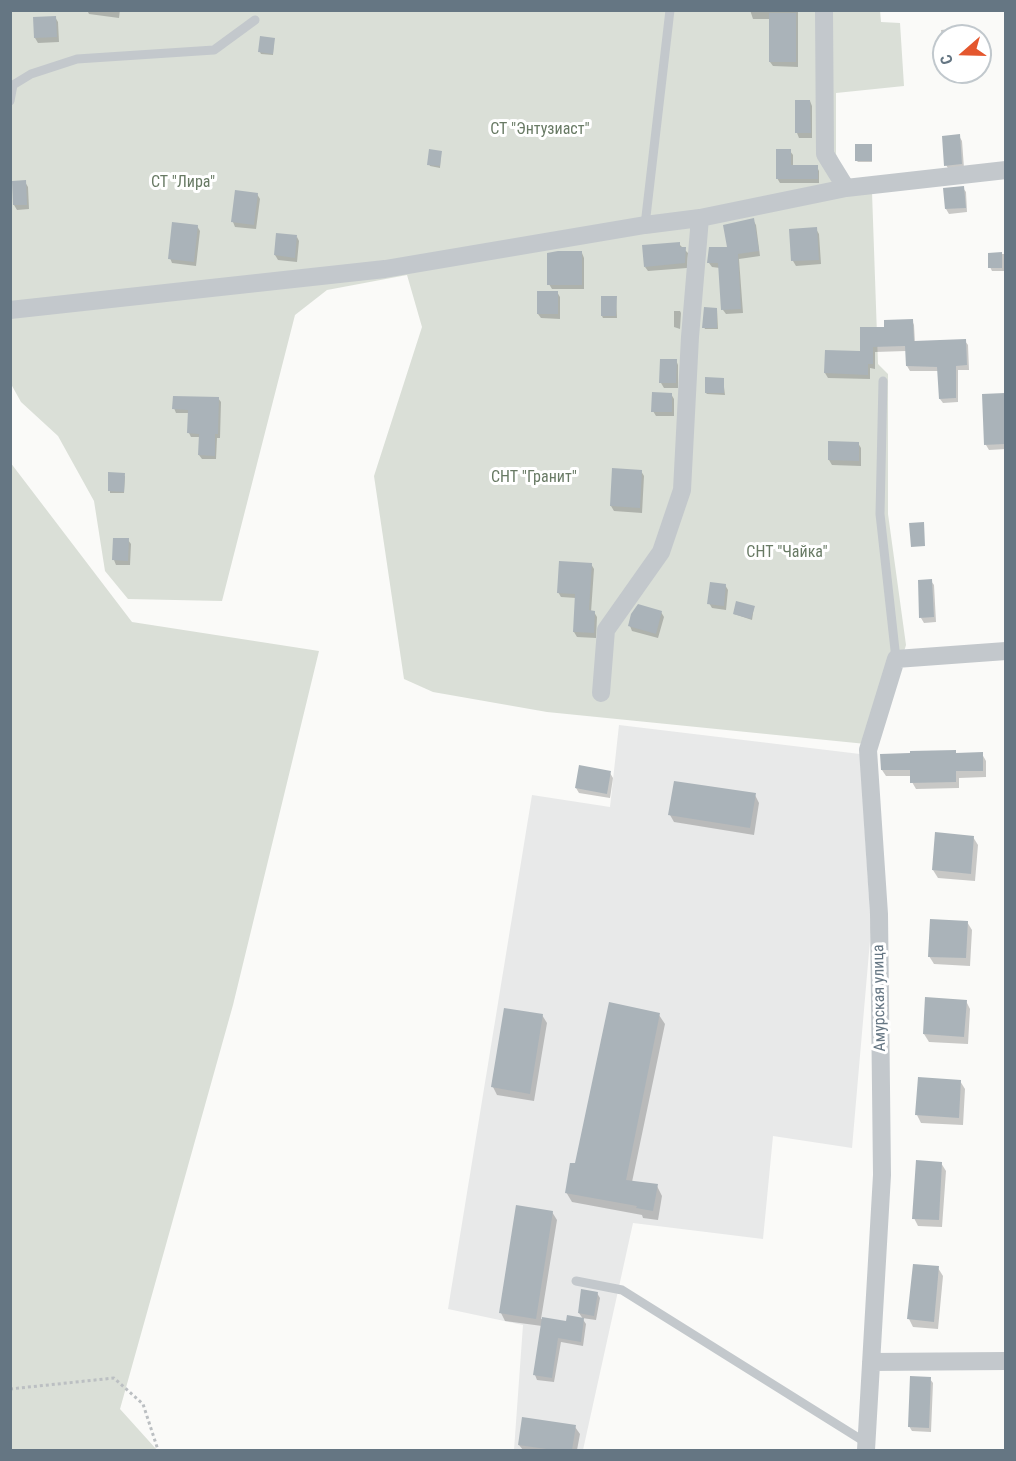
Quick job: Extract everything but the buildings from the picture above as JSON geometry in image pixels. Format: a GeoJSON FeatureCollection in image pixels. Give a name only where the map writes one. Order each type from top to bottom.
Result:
{"type":"FeatureCollection","features":[{"type":"Feature","properties":{"kind":"street"},"geometry":{"type":"LineString","coordinates":[[824,10],[825,154],[846,188]]}},
{"type":"Feature","properties":{"kind":"street"},"geometry":{"type":"LineString","coordinates":[[10,310],[385,269],[645,225],[700,218],[846,188],[1005,170]]}},
{"type":"Feature","properties":{"kind":"street"},"geometry":{"type":"LineString","coordinates":[[601,693],[606,630],[661,552],[682,490],[690,338],[700,218]]}},
{"type":"Feature","properties":{"kind":"street"},"geometry":{"type":"LineString","coordinates":[[896,659],[1005,651]]}},
{"type":"Feature","properties":{"kind":"street","name":"Амурская улица"},"geometry":{"type":"LineString","coordinates":[[866,1446],[882,1175],[879,914],[868,750],[896,659]]}},
{"type":"Feature","properties":{"kind":"street"},"geometry":{"type":"LineString","coordinates":[[871,1362],[1005,1361]]}},
{"type":"Feature","properties":{"kind":"lane"},"geometry":{"type":"LineString","coordinates":[[645,225],[670,10]]}},
{"type":"Feature","properties":{"kind":"lane"},"geometry":{"type":"LineString","coordinates":[[10,101],[13,85],[31,74],[77,59],[214,50],[255,20]]}},
{"type":"Feature","properties":{"kind":"lane"},"geometry":{"type":"LineString","coordinates":[[883,381],[880,514],[896,659]]}},
{"type":"Feature","properties":{"kind":"lane"},"geometry":{"type":"LineString","coordinates":[[576,1281],[622,1290],[866,1446]]}},
{"type":"Feature","properties":{"kind":"path"},"geometry":{"type":"LineString","coordinates":[[10,1389],[114,1378],[143,1404],[158,1450]]}},
{"type":"Feature","properties":{"kind":"shaded area"},"geometry":{"type":"Polygon","coordinates":[[[619,725],[860,754],[871,929],[852,1148],[773,1136],[763,1239],[633,1223],[583,1450],[514,1450],[523,1325],[448,1309],[532,795],[610,807],[619,725]]]}},
{"type":"Feature","properties":{"kind":"green space"},"geometry":{"type":"Polygon","coordinates":[[[880,10],[881,22],[900,23],[904,86],[836,93],[836,154],[844,171],[844,196],[872,192],[878,364],[888,374],[888,514],[906,645],[876,745],[547,712],[433,692],[404,679],[374,476],[422,327],[407,275],[327,290],[295,315],[222,601],[128,599],[105,571],[94,501],[58,436],[21,402],[11,384],[10,11],[880,10]]]}},
{"type":"Feature","properties":{"kind":"green space"},"geometry":{"type":"Polygon","coordinates":[[[10,462],[132,622],[319,651],[233,1005],[120,1409],[157,1450],[11,1450],[10,462]]]}},
{"type":"Feature","properties":{"kind":"park label","name":"СТ \"Энтузиаст\""},"geometry":{"type":"Point","coordinates":[540,130]}},
{"type":"Feature","properties":{"kind":"park label","name":"СТ \"Лира\""},"geometry":{"type":"Point","coordinates":[183,183]}},
{"type":"Feature","properties":{"kind":"park label","name":"СНТ \"Гранит\""},"geometry":{"type":"Point","coordinates":[534,478]}},
{"type":"Feature","properties":{"kind":"park label","name":"СНТ \"Чайка\""},"geometry":{"type":"Point","coordinates":[787,553]}}]}
